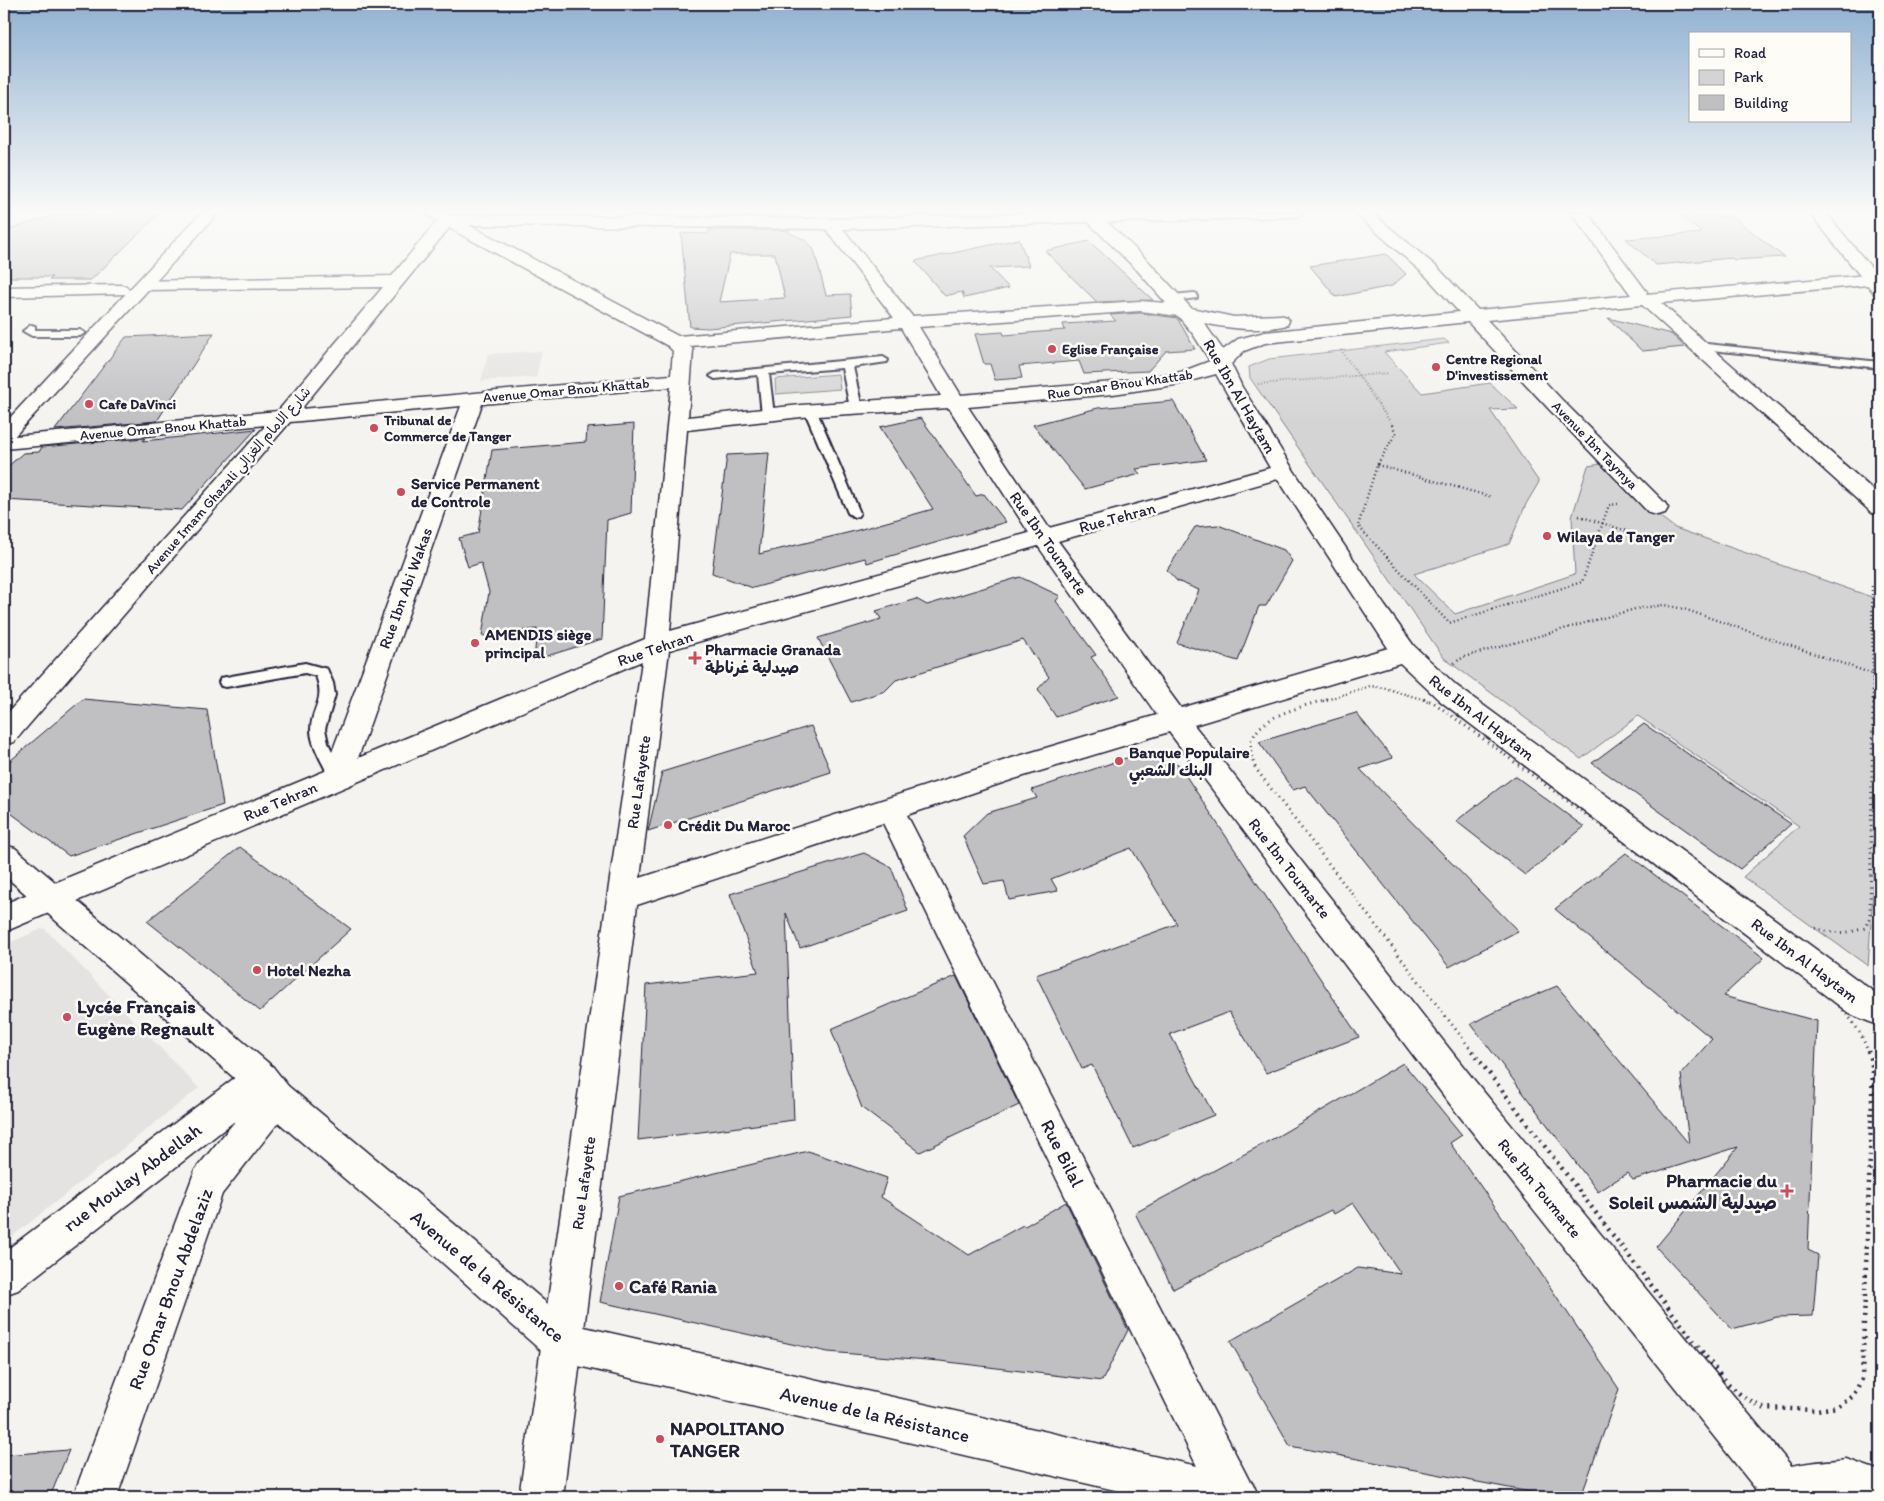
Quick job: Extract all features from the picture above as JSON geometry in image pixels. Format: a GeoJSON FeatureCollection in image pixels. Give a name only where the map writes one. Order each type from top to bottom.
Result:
{"type":"FeatureCollection","features":[{"type":"Feature","properties":{"kind":"street"},"geometry":{"type":"LineString","coordinates":[[4,413],[127,282]]}},
{"type":"Feature","properties":{"kind":"street"},"geometry":{"type":"LineString","coordinates":[[4,436],[145,284],[309,282]]}},
{"type":"Feature","properties":{"kind":"street","name":"Avenue Imam Ghazali شارع الامام الغزالي"},"geometry":{"type":"LineString","coordinates":[[4,736],[284,417],[396,282]]}},
{"type":"Feature","properties":{"kind":"street"},"geometry":{"type":"LineString","coordinates":[[563,282],[675,342]]}},
{"type":"Feature","properties":{"kind":"street","name":"Rue Ibn Toumarte"},"geometry":{"type":"LineString","coordinates":[[874,282],[907,322],[955,402],[1044,537],[1175,720],[1462,1092],[1779,1493]]}},
{"type":"Feature","properties":{"kind":"street","name":"Rue Ibn Al Haytam"},"geometry":{"type":"LineString","coordinates":[[1162,282],[1184,302],[1222,363],[1232,387],[1283,471],[1376,612],[1405,652],[1456,699],[1862,1003],[1880,1011]]}},
{"type":"Feature","properties":{"kind":"street","name":"Avenue Ibn Taymya"},"geometry":{"type":"LineString","coordinates":[[1440,282],[1652,503]]}},
{"type":"Feature","properties":{"kind":"street"},"geometry":{"type":"LineString","coordinates":[[1632,282],[1642,296],[1880,508]]}},
{"type":"Feature","properties":{"kind":"street","name":"Rue Omar Bnou Khattab"},"geometry":{"type":"LineString","coordinates":[[675,342],[907,322],[1184,302],[1220,321],[1250,323],[1467,311],[1813,282]]}},
{"type":"Feature","properties":{"kind":"street"},"geometry":{"type":"LineString","coordinates":[[4,292],[120,290]]}},
{"type":"Feature","properties":{"kind":"street","name":"Rue Omar Bnou Khattab"},"geometry":{"type":"LineString","coordinates":[[677,425],[768,415],[1049,394],[1175,379],[1193,375],[1222,363],[1230,352],[1247,342],[1280,335],[1328,331],[1467,311]]}},
{"type":"Feature","properties":{"kind":"street","name":"Rue Lafayette"},"geometry":{"type":"LineString","coordinates":[[541,1497],[657,644],[664,553],[678,436],[677,425],[683,350],[675,342]]}},
{"type":"Feature","properties":{"kind":"street","name":"Avenue Omar Bnou Khattab"},"geometry":{"type":"LineString","coordinates":[[4,443],[680,380]]}},
{"type":"Feature","properties":{"kind":"street","name":"Rue Ibn Abi Wakas"},"geometry":{"type":"LineString","coordinates":[[337,778],[474,399]]}},
{"type":"Feature","properties":{"kind":"street","name":"Rue Tehran"},"geometry":{"type":"LineString","coordinates":[[4,918],[657,644],[1283,471]]}},
{"type":"Feature","properties":{"kind":"street"},"geometry":{"type":"LineString","coordinates":[[622,897],[1012,769],[1405,652]]}},
{"type":"Feature","properties":{"kind":"street","name":"Rue Bilal"},"geometry":{"type":"LineString","coordinates":[[890,809],[1236,1497]]}},
{"type":"Feature","properties":{"kind":"street","name":"Avenue de la Résistance"},"geometry":{"type":"LineString","coordinates":[[4,857],[561,1342],[1236,1497]]}},
{"type":"Feature","properties":{"kind":"street","name":"rue Moulay Abdellah"},"geometry":{"type":"LineString","coordinates":[[4,1276],[268,1088]]}},
{"type":"Feature","properties":{"kind":"street","name":"Rue Omar Bnou Abdelaziz"},"geometry":{"type":"LineString","coordinates":[[95,1497],[208,1183],[268,1088]]}},
{"type":"Feature","properties":{"kind":"street"},"geometry":{"type":"LineString","coordinates":[[1779,1493],[1846,1480],[1880,1492]]}},
{"type":"Feature","properties":{"kind":"lane"},"geometry":{"type":"LineString","coordinates":[[31,328],[28,331],[32,333],[80,332]]}},
{"type":"Feature","properties":{"kind":"lane"},"geometry":{"type":"LineString","coordinates":[[1697,346],[1880,365]]}},
{"type":"Feature","properties":{"kind":"lane"},"geometry":{"type":"LineString","coordinates":[[715,376],[883,360]]}},
{"type":"Feature","properties":{"kind":"lane"},"geometry":{"type":"LineString","coordinates":[[848,364],[856,408]]}},
{"type":"Feature","properties":{"kind":"lane"},"geometry":{"type":"LineString","coordinates":[[764,371],[768,415]]}},
{"type":"Feature","properties":{"kind":"lane"},"geometry":{"type":"LineString","coordinates":[[811,412],[854,513]]}},
{"type":"Feature","properties":{"kind":"lane"},"geometry":{"type":"LineString","coordinates":[[226,682],[305,668],[322,673],[328,695],[318,729],[321,744],[337,778]]}},
{"type":"Feature","properties":{"kind":"path"},"geometry":{"type":"LineString","coordinates":[[1328,331],[1389,419],[1396,434],[1377,465],[1358,526],[1449,623],[1582,582],[1609,505],[1652,503]]}},
{"type":"Feature","properties":{"kind":"path"},"geometry":{"type":"LineString","coordinates":[[1232,387],[1390,373]]}},
{"type":"Feature","properties":{"kind":"path"},"geometry":{"type":"LineString","coordinates":[[1377,465],[1492,497]]}},
{"type":"Feature","properties":{"kind":"path"},"geometry":{"type":"LineString","coordinates":[[1579,516],[1643,536]]}},
{"type":"Feature","properties":{"kind":"path"},"geometry":{"type":"LineString","coordinates":[[1810,925],[1834,934],[1852,933],[1864,928],[1870,917],[1873,674],[1872,586]]}},
{"type":"Feature","properties":{"kind":"path"},"geometry":{"type":"LineString","coordinates":[[1453,666],[1455,661],[1464,657],[1635,609],[1664,605],[1684,609],[1873,674]]}},
{"type":"Feature","properties":{"kind":"path"},"geometry":{"type":"LineString","coordinates":[[1873,653],[1880,655]]}},
{"type":"Feature","properties":{"kind":"path"},"geometry":{"type":"LineString","coordinates":[[1370,686],[1385,688],[1433,702],[1823,989],[1848,1014],[1865,1042],[1873,1069],[1862,1379],[1853,1396],[1838,1407],[1816,1410],[1763,1408],[1742,1396],[1723,1379],[1256,769],[1251,759],[1250,750],[1260,726],[1266,719],[1370,686]]}},
{"type":"Feature","properties":{"kind":"shaded area"},"geometry":{"type":"Polygon","coordinates":[[[542,351],[536,377],[481,381],[488,354],[542,351]]]}},
{"type":"Feature","properties":{"kind":"shaded area","name":"Lycée Français Eugène Regnault"},"geometry":{"type":"Polygon","coordinates":[[[44,928],[199,1088],[4,1243],[4,945],[44,928]]]}},
{"type":"Feature","properties":{"kind":"green space"},"geometry":{"type":"Polygon","coordinates":[[[1444,339],[1449,343],[1384,352],[1422,393],[1490,383],[1518,409],[1490,410],[1539,482],[1526,504],[1509,544],[1414,574],[1455,614],[1575,574],[1572,517],[1588,466],[1608,463],[1647,507],[1675,528],[1880,600],[1880,788],[1868,966],[1743,877],[1799,826],[1638,716],[1581,759],[1444,658],[1250,378],[1249,367],[1269,359],[1444,339]]]}},
{"type":"Feature","properties":{"kind":"green space"},"geometry":{"type":"Polygon","coordinates":[[[838,374],[840,389],[776,394],[775,379],[838,374]]]}},
{"type":"Feature","properties":{"kind":"building"},"geometry":{"type":"Polygon","coordinates":[[[686,282],[724,282],[719,302],[785,298],[781,282],[823,282],[826,295],[850,294],[852,315],[708,328],[690,327],[686,282]]]}},
{"type":"Feature","properties":{"kind":"building"},"geometry":{"type":"Polygon","coordinates":[[[933,282],[1003,282],[1009,288],[964,298],[962,292],[945,296],[933,282]]]}},
{"type":"Feature","properties":{"kind":"building"},"geometry":{"type":"Polygon","coordinates":[[[1077,282],[1134,282],[1153,300],[1097,302],[1077,282]]]}},
{"type":"Feature","properties":{"kind":"building"},"geometry":{"type":"Polygon","coordinates":[[[1323,282],[1397,282],[1392,286],[1336,297],[1323,282]]]}},
{"type":"Feature","properties":{"kind":"building","name":"Eglise Française"},"geometry":{"type":"Polygon","coordinates":[[[1140,313],[1177,318],[1195,349],[1166,351],[1148,371],[1084,374],[1079,361],[1019,366],[1022,378],[995,380],[990,364],[984,364],[975,334],[1003,332],[1004,335],[1065,330],[1063,324],[1116,321],[1110,315],[1140,313]]]}},
{"type":"Feature","properties":{"kind":"building"},"geometry":{"type":"Polygon","coordinates":[[[1608,318],[1671,334],[1685,347],[1642,351],[1608,318]]]}},
{"type":"Feature","properties":{"kind":"building"},"geometry":{"type":"Polygon","coordinates":[[[214,333],[157,421],[55,430],[126,337],[214,333]]]}},
{"type":"Feature","properties":{"kind":"building"},"geometry":{"type":"Polygon","coordinates":[[[1173,401],[1206,460],[1136,469],[1140,474],[1085,489],[1033,425],[1098,408],[1173,401]]]}},
{"type":"Feature","properties":{"kind":"building"},"geometry":{"type":"Polygon","coordinates":[[[921,418],[976,496],[984,494],[1006,522],[867,563],[865,558],[753,588],[712,573],[727,455],[769,453],[759,554],[851,532],[933,509],[880,427],[921,418]]]}},
{"type":"Feature","properties":{"kind":"building"},"geometry":{"type":"Polygon","coordinates":[[[634,424],[631,513],[607,520],[602,639],[534,660],[537,629],[482,636],[489,592],[481,563],[468,567],[459,538],[478,533],[492,450],[586,442],[587,428],[634,424]]]}},
{"type":"Feature","properties":{"kind":"building"},"geometry":{"type":"Polygon","coordinates":[[[256,429],[182,510],[4,500],[4,470],[23,453],[39,452],[42,447],[145,438],[143,441],[256,429]]]}},
{"type":"Feature","properties":{"kind":"building"},"geometry":{"type":"Polygon","coordinates":[[[1218,525],[1284,550],[1292,561],[1266,606],[1259,606],[1238,661],[1177,643],[1199,590],[1177,581],[1167,570],[1195,527],[1218,525]]]}},
{"type":"Feature","properties":{"kind":"building"},"geometry":{"type":"Polygon","coordinates":[[[1020,577],[1060,596],[1056,601],[1096,655],[1091,657],[1119,696],[1056,717],[1038,689],[1049,677],[1023,640],[896,680],[885,691],[851,702],[818,638],[881,619],[876,611],[916,599],[927,605],[1020,577]]]}},
{"type":"Feature","properties":{"kind":"building"},"geometry":{"type":"Polygon","coordinates":[[[83,699],[207,710],[223,805],[69,856],[4,808],[4,766],[83,699]]]}},
{"type":"Feature","properties":{"kind":"building"},"geometry":{"type":"Polygon","coordinates":[[[1356,713],[1393,758],[1360,769],[1518,931],[1449,967],[1305,786],[1293,790],[1259,742],[1356,713]]]}},
{"type":"Feature","properties":{"kind":"building"},"geometry":{"type":"Polygon","coordinates":[[[1644,724],[1791,824],[1740,869],[1592,763],[1644,724]]]}},
{"type":"Feature","properties":{"kind":"building"},"geometry":{"type":"Polygon","coordinates":[[[811,726],[831,772],[648,831],[662,772],[811,726]]]}},
{"type":"Feature","properties":{"kind":"building"},"geometry":{"type":"Polygon","coordinates":[[[1144,752],[1178,764],[1359,1037],[1266,1073],[1229,1012],[1170,1034],[1214,1115],[1133,1148],[1092,1065],[1082,1069],[1036,975],[1177,924],[1131,848],[1051,879],[1058,891],[1009,900],[1004,881],[984,884],[963,836],[987,813],[1037,798],[1032,790],[1144,752]]]}},
{"type":"Feature","properties":{"kind":"building"},"geometry":{"type":"Polygon","coordinates":[[[1515,776],[1584,827],[1525,875],[1456,821],[1515,776]]]}},
{"type":"Feature","properties":{"kind":"building","name":"Hotel Nezha"},"geometry":{"type":"Polygon","coordinates":[[[240,847],[351,929],[260,1011],[147,921],[240,847]]]}},
{"type":"Feature","properties":{"kind":"building"},"geometry":{"type":"Polygon","coordinates":[[[864,853],[891,867],[908,911],[800,948],[786,913],[794,1120],[638,1140],[646,985],[758,972],[730,894],[864,853]]]}},
{"type":"Feature","properties":{"kind":"building"},"geometry":{"type":"Polygon","coordinates":[[[1626,853],[1764,958],[1723,996],[1817,1021],[1808,1250],[1818,1255],[1813,1316],[1777,1317],[1732,1329],[1656,1247],[1738,1147],[1633,1180],[1627,1173],[1598,1192],[1471,1024],[1557,986],[1689,1144],[1681,1074],[1712,1039],[1555,909],[1626,853]]]}},
{"type":"Feature","properties":{"kind":"building"},"geometry":{"type":"Polygon","coordinates":[[[956,976],[1019,1105],[920,1152],[862,1108],[831,1029],[956,976]]]}},
{"type":"Feature","properties":{"kind":"building"},"geometry":{"type":"Polygon","coordinates":[[[1403,1063],[1462,1135],[1450,1143],[1513,1232],[1619,1389],[1581,1497],[1556,1497],[1290,1446],[1230,1341],[1358,1268],[1401,1274],[1353,1203],[1334,1214],[1331,1210],[1173,1289],[1135,1213],[1278,1136],[1403,1063]]]}},
{"type":"Feature","properties":{"kind":"building"},"geometry":{"type":"Polygon","coordinates":[[[808,1151],[887,1178],[881,1197],[969,1255],[1066,1202],[1128,1330],[1102,1381],[940,1361],[828,1352],[600,1302],[619,1196],[808,1151]]]}},
{"type":"Feature","properties":{"kind":"building"},"geometry":{"type":"Polygon","coordinates":[[[69,1450],[50,1497],[4,1497],[4,1455],[69,1450]]]}},
{"type":"Feature","properties":{"kind":"place","name":"Eglise Française"},"geometry":{"type":"Point","coordinates":[1052,349]}},
{"type":"Feature","properties":{"kind":"place","name":"Centre Regional D'investissement"},"geometry":{"type":"Point","coordinates":[1436,367]}},
{"type":"Feature","properties":{"kind":"place","name":"Cafe DaVinci"},"geometry":{"type":"Point","coordinates":[89,404]}},
{"type":"Feature","properties":{"kind":"place","name":"Tribunal de Commerce de Tanger"},"geometry":{"type":"Point","coordinates":[374,428]}},
{"type":"Feature","properties":{"kind":"place","name":"Service Permanent de Controle"},"geometry":{"type":"Point","coordinates":[401,492]}},
{"type":"Feature","properties":{"kind":"place","name":"Wilaya de Tanger"},"geometry":{"type":"Point","coordinates":[1547,536]}},
{"type":"Feature","properties":{"kind":"place","name":"AMENDIS siège principal"},"geometry":{"type":"Point","coordinates":[475,643]}},
{"type":"Feature","properties":{"kind":"place","name":"Pharmacie Granada صيدلية غرناطة"},"geometry":{"type":"Point","coordinates":[695,658]}},
{"type":"Feature","properties":{"kind":"place","name":"Banque Populaire البنك الشعبي"},"geometry":{"type":"Point","coordinates":[1119,761]}},
{"type":"Feature","properties":{"kind":"place","name":"Crédit Du Maroc"},"geometry":{"type":"Point","coordinates":[668,825]}},
{"type":"Feature","properties":{"kind":"place","name":"Hotel Nezha"},"geometry":{"type":"Point","coordinates":[257,970]}},
{"type":"Feature","properties":{"kind":"place","name":"Lycée Français Eugène Regnault"},"geometry":{"type":"Point","coordinates":[67,1017]}},
{"type":"Feature","properties":{"kind":"place","name":"Pharmacie du Soleil صيدلية الشمس"},"geometry":{"type":"Point","coordinates":[1787,1191]}},
{"type":"Feature","properties":{"kind":"place","name":"Café Rania"},"geometry":{"type":"Point","coordinates":[619,1286]}},
{"type":"Feature","properties":{"kind":"place","name":"NAPOLITANO TANGER"},"geometry":{"type":"Point","coordinates":[660,1439]}}]}
